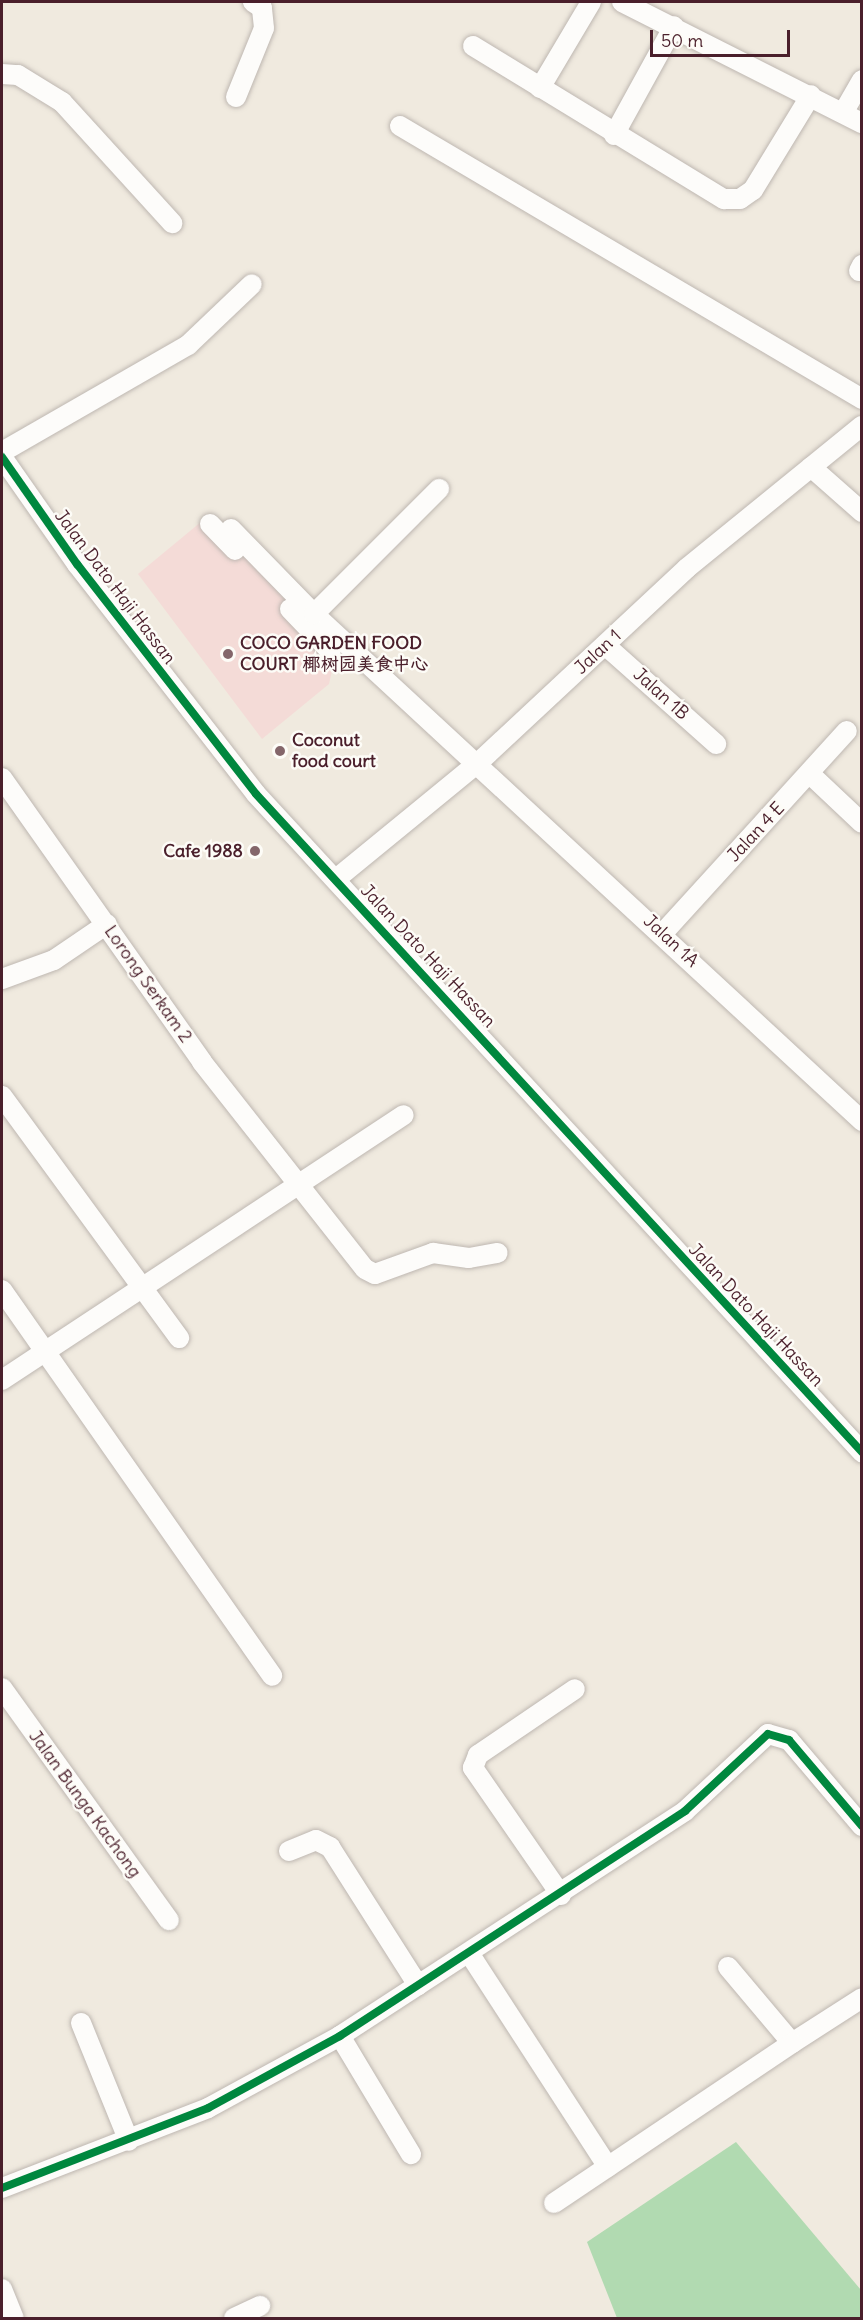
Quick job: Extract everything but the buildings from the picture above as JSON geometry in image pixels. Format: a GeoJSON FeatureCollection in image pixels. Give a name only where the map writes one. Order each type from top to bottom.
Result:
{"type":"FeatureCollection","features":[{"type":"Feature","properties":{"kind":"street"},"geometry":{"type":"LineString","coordinates":[[540,88],[591,2]]}},
{"type":"Feature","properties":{"kind":"street"},"geometry":{"type":"LineString","coordinates":[[622,2],[811,95],[861,123]]}},
{"type":"Feature","properties":{"kind":"street"},"geometry":{"type":"LineString","coordinates":[[236,97],[263,6]]}},
{"type":"Feature","properties":{"kind":"street"},"geometry":{"type":"LineString","coordinates":[[614,135],[674,26]]}},
{"type":"Feature","properties":{"kind":"street"},"geometry":{"type":"LineString","coordinates":[[473,46],[614,135],[724,199],[740,199],[753,190],[811,95]]}},
{"type":"Feature","properties":{"kind":"street"},"geometry":{"type":"LineString","coordinates":[[3,71],[62,102],[172,223]]}},
{"type":"Feature","properties":{"kind":"street"},"geometry":{"type":"LineString","coordinates":[[843,113],[861,80]]}},
{"type":"Feature","properties":{"kind":"street"},"geometry":{"type":"LineString","coordinates":[[400,126],[861,399]]}},
{"type":"Feature","properties":{"kind":"street"},"geometry":{"type":"LineString","coordinates":[[2,452],[188,345],[252,284]]}},
{"type":"Feature","properties":{"kind":"street","name":"Jalan 1"},"geometry":{"type":"LineString","coordinates":[[336,879],[478,762],[687,568],[861,426]]}},
{"type":"Feature","properties":{"kind":"street","name":"Jalan Dato Haji Hassan"},"geometry":{"type":"LineString","coordinates":[[2,457],[225,756],[336,879],[858,1441]]}},
{"type":"Feature","properties":{"kind":"street"},"geometry":{"type":"LineString","coordinates":[[812,467],[861,512]]}},
{"type":"Feature","properties":{"kind":"street"},"geometry":{"type":"LineString","coordinates":[[314,614],[439,489]]}},
{"type":"Feature","properties":{"kind":"street"},"geometry":{"type":"LineString","coordinates":[[210,524],[257,565]]}},
{"type":"Feature","properties":{"kind":"street"},"geometry":{"type":"LineString","coordinates":[[231,529],[257,565],[331,652]]}},
{"type":"Feature","properties":{"kind":"street","name":"Jalan 1A"},"geometry":{"type":"LineString","coordinates":[[257,565],[478,762],[861,1121]]}},
{"type":"Feature","properties":{"kind":"street","name":"Jalan 1B"},"geometry":{"type":"LineString","coordinates":[[605,645],[716,744]]}},
{"type":"Feature","properties":{"kind":"street","name":"Jalan 4 E"},"geometry":{"type":"LineString","coordinates":[[663,933],[847,731]]}},
{"type":"Feature","properties":{"kind":"street"},"geometry":{"type":"LineString","coordinates":[[810,774],[861,823]]}},
{"type":"Feature","properties":{"kind":"street","name":"Lorong Serkam 2"},"geometry":{"type":"LineString","coordinates":[[2,778],[202,1062],[300,1186],[375,1274],[412,1256],[498,1253]]}},
{"type":"Feature","properties":{"kind":"street"},"geometry":{"type":"LineString","coordinates":[[2,979],[54,960],[107,924]]}},
{"type":"Feature","properties":{"kind":"street"},"geometry":{"type":"LineString","coordinates":[[2,1096],[138,1289],[179,1338]]}},
{"type":"Feature","properties":{"kind":"street"},"geometry":{"type":"LineString","coordinates":[[2,1380],[138,1289],[300,1186],[404,1115]]}},
{"type":"Feature","properties":{"kind":"street"},"geometry":{"type":"LineString","coordinates":[[2,1290],[272,1676]]}},
{"type":"Feature","properties":{"kind":"street","name":"Jalan Bunga Kachong"},"geometry":{"type":"LineString","coordinates":[[2,1688],[168,1920]]}},
{"type":"Feature","properties":{"kind":"street"},"geometry":{"type":"LineString","coordinates":[[561,1895],[473,1768],[478,1755],[575,1689]]}},
{"type":"Feature","properties":{"kind":"street"},"geometry":{"type":"LineString","coordinates":[[2,2188],[129,2141],[208,2108],[340,2036],[561,1895],[685,1811],[768,1734],[789,1740],[861,1826]]}},
{"type":"Feature","properties":{"kind":"street"},"geometry":{"type":"LineString","coordinates":[[289,1851],[316,1840],[330,1846],[418,1985]]}},
{"type":"Feature","properties":{"kind":"street"},"geometry":{"type":"LineString","coordinates":[[469,1953],[608,2167]]}},
{"type":"Feature","properties":{"kind":"street"},"geometry":{"type":"LineString","coordinates":[[728,1967],[792,2043]]}},
{"type":"Feature","properties":{"kind":"street"},"geometry":{"type":"LineString","coordinates":[[554,2203],[861,1998]]}},
{"type":"Feature","properties":{"kind":"street"},"geometry":{"type":"LineString","coordinates":[[81,2023],[129,2141]]}},
{"type":"Feature","properties":{"kind":"street"},"geometry":{"type":"LineString","coordinates":[[340,2036],[411,2154]]}},
{"type":"Feature","properties":{"kind":"street"},"geometry":{"type":"LineString","coordinates":[[2,2289],[14,2319]]}},
{"type":"Feature","properties":{"kind":"street"},"geometry":{"type":"LineString","coordinates":[[234,2319],[260,2306]]}},
{"type":"Feature","properties":{"kind":"shaded area"},"geometry":{"type":"Polygon","coordinates":[[[207,517],[336,653],[329,684],[262,739],[138,574],[207,517]]]}},
{"type":"Feature","properties":{"kind":"green space"},"geometry":{"type":"Polygon","coordinates":[[[736,2142],[861,2290],[861,2318],[617,2318],[587,2242],[736,2142]]]}},
{"type":"Feature","properties":{"kind":"cycle path"},"geometry":{"type":"LineString","coordinates":[[2,457],[77,564],[256,794],[862,1452]]}},
{"type":"Feature","properties":{"kind":"cycle path"},"geometry":{"type":"LineString","coordinates":[[2,2188],[208,2108],[340,2036],[685,1811],[768,1734],[789,1740],[862,1826]]}},
{"type":"Feature","properties":{"kind":"place","name":"COCO GARDEN FOOD COURT 椰树园美食中心"},"geometry":{"type":"Point","coordinates":[228,654]}},
{"type":"Feature","properties":{"kind":"place","name":"Coconut food court"},"geometry":{"type":"Point","coordinates":[280,751]}},
{"type":"Feature","properties":{"kind":"place","name":"Cafe 1988"},"geometry":{"type":"Point","coordinates":[255,851]}}]}
